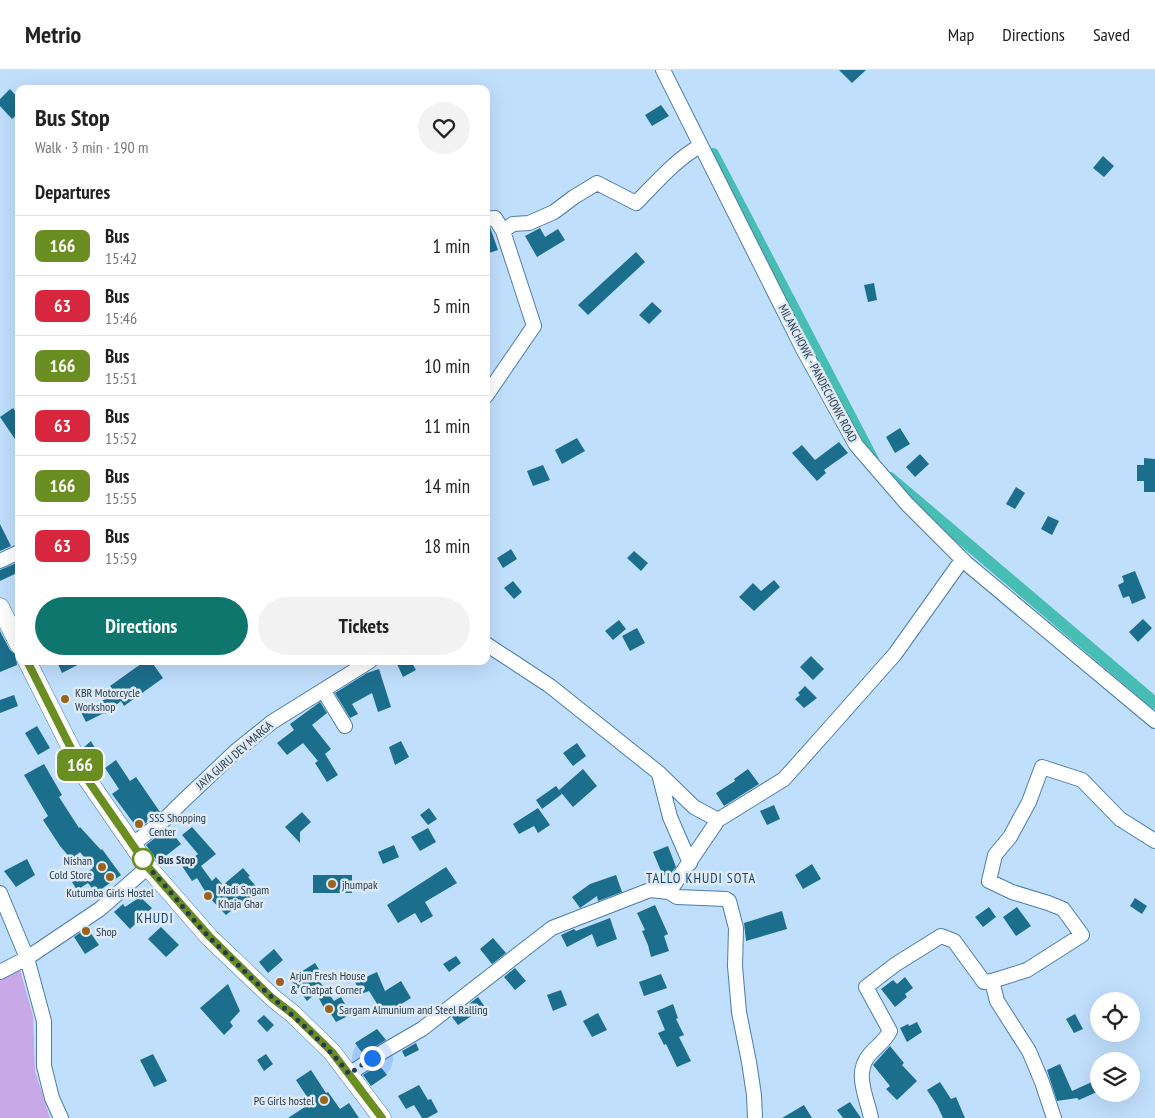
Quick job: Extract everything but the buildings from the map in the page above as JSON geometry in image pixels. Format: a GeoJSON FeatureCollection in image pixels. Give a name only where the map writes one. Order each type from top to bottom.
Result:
{"type":"FeatureCollection","features":[{"type":"Feature","properties":{"kind":"main road"},"geometry":{"type":"LineString","coordinates":[[0,607],[15,637]]}},
{"type":"Feature","properties":{"kind":"main road"},"geometry":{"type":"LineString","coordinates":[[29,665],[85,776],[148,867],[209,936],[272,998],[293,1014],[332,1052],[382,1118]]}},
{"type":"Feature","properties":{"kind":"street","name":"MILANCHOWK - PANDECHOWK ROAD"},"geometry":{"type":"LineString","coordinates":[[663,70],[804,351],[856,445],[907,504],[962,560],[1155,721]]}},
{"type":"Feature","properties":{"kind":"street"},"geometry":{"type":"LineString","coordinates":[[508,228],[529,223],[554,212],[597,183],[636,204],[689,152],[700,146]]}},
{"type":"Feature","properties":{"kind":"street"},"geometry":{"type":"LineString","coordinates":[[490,219],[495,218],[508,228],[534,326],[490,390]]}},
{"type":"Feature","properties":{"kind":"street"},"geometry":{"type":"LineString","coordinates":[[0,561],[15,554]]}},
{"type":"Feature","properties":{"kind":"street"},"geometry":{"type":"LineString","coordinates":[[669,892],[718,820],[784,779],[895,654],[962,560]]}},
{"type":"Feature","properties":{"kind":"street"},"geometry":{"type":"LineString","coordinates":[[490,647],[550,686],[659,774],[694,806],[718,820]]}},
{"type":"Feature","properties":{"kind":"street","name":"JAYA GURU DEV MARGA"},"geometry":{"type":"LineString","coordinates":[[133,844],[164,820],[236,751],[272,722],[364,665]]}},
{"type":"Feature","properties":{"kind":"street"},"geometry":{"type":"LineString","coordinates":[[323,690],[344,726]]}},
{"type":"Feature","properties":{"kind":"street"},"geometry":{"type":"LineString","coordinates":[[871,1118],[862,1088],[861,1072],[868,1056],[886,1040],[890,1031],[866,987],[896,964],[941,936],[954,941],[984,982],[1027,970],[1082,935],[1062,909],[1012,892],[990,881],[995,855],[1010,838],[1029,802],[1042,767],[1082,780],[1120,819],[1155,841]]}},
{"type":"Feature","properties":{"kind":"street"},"geometry":{"type":"LineString","coordinates":[[659,774],[670,817],[690,863]]}},
{"type":"Feature","properties":{"kind":"street"},"geometry":{"type":"LineString","coordinates":[[0,972],[27,958],[100,909],[148,867]]}},
{"type":"Feature","properties":{"kind":"street"},"geometry":{"type":"LineString","coordinates":[[349,1074],[422,1029],[552,928],[650,890],[669,892],[677,897],[726,899],[729,901],[736,928],[734,966],[739,1012],[752,1078],[755,1118]]}},
{"type":"Feature","properties":{"kind":"street"},"geometry":{"type":"LineString","coordinates":[[0,893],[27,958],[44,1020],[44,1066],[52,1098],[61,1118]]}},
{"type":"Feature","properties":{"kind":"street"},"geometry":{"type":"LineString","coordinates":[[992,981],[997,1001],[1030,1051],[1054,1118]]}},
{"type":"Feature","properties":{"kind":"shaded area"},"geometry":{"type":"Polygon","coordinates":[[[20,970],[33,1016],[35,1071],[50,1118],[0,1118],[0,980],[20,970]]]}},
{"type":"Feature","properties":{"kind":"waterway"},"geometry":{"type":"LineString","coordinates":[[713,154],[873,460]]}},
{"type":"Feature","properties":{"kind":"waterway"},"geometry":{"type":"LineString","coordinates":[[890,478],[1155,703]]}},
{"type":"Feature","properties":{"kind":"bus line","name":"166"},"geometry":{"type":"LineString","coordinates":[[29,665],[85,776],[148,867],[209,936],[272,998],[293,1014],[332,1052],[382,1118]]}},
{"type":"Feature","properties":{"kind":"place","name":"KBR Motorcycle Workshop"},"geometry":{"type":"Point","coordinates":[65,699]}},
{"type":"Feature","properties":{"kind":"place","name":"SSS Shopping Center"},"geometry":{"type":"Point","coordinates":[139,824]}},
{"type":"Feature","properties":{"kind":"place","name":"Bus Stop"},"geometry":{"type":"Point","coordinates":[143,859]}},
{"type":"Feature","properties":{"kind":"place","name":"Nishan Cold Store"},"geometry":{"type":"Point","coordinates":[102,867]}},
{"type":"Feature","properties":{"kind":"place","name":"Kutumba Girls Hostel"},"geometry":{"type":"Point","coordinates":[110,877]}},
{"type":"Feature","properties":{"kind":"place","name":"jhumpak"},"geometry":{"type":"Point","coordinates":[332,884]}},
{"type":"Feature","properties":{"kind":"place","name":"Madi Sngam Khaja Ghar"},"geometry":{"type":"Point","coordinates":[208,896]}},
{"type":"Feature","properties":{"kind":"place","name":"Shop"},"geometry":{"type":"Point","coordinates":[86,931]}},
{"type":"Feature","properties":{"kind":"place","name":"Arjun Fresh House & Chatpat Corner"},"geometry":{"type":"Point","coordinates":[280,982]}},
{"type":"Feature","properties":{"kind":"place","name":"Sargam Almunium and Steel Ralling"},"geometry":{"type":"Point","coordinates":[329,1009]}},
{"type":"Feature","properties":{"kind":"place","name":"PG Girls hostel"},"geometry":{"type":"Point","coordinates":[324,1100]}},
{"type":"Feature","properties":{"kind":"district","name":"TALLO KHUDI SOTA"},"geometry":{"type":"Point","coordinates":[701,878]}},
{"type":"Feature","properties":{"kind":"district","name":"KHUDI"},"geometry":{"type":"Point","coordinates":[155,918]}},
{"type":"Feature","properties":{"kind":"route"},"geometry":{"type":"LineString","coordinates":[[143,859],[140,855],[148,867],[209,936],[272,998],[293,1014],[314,1034],[332,1052],[349,1074],[372,1058]]}}]}
